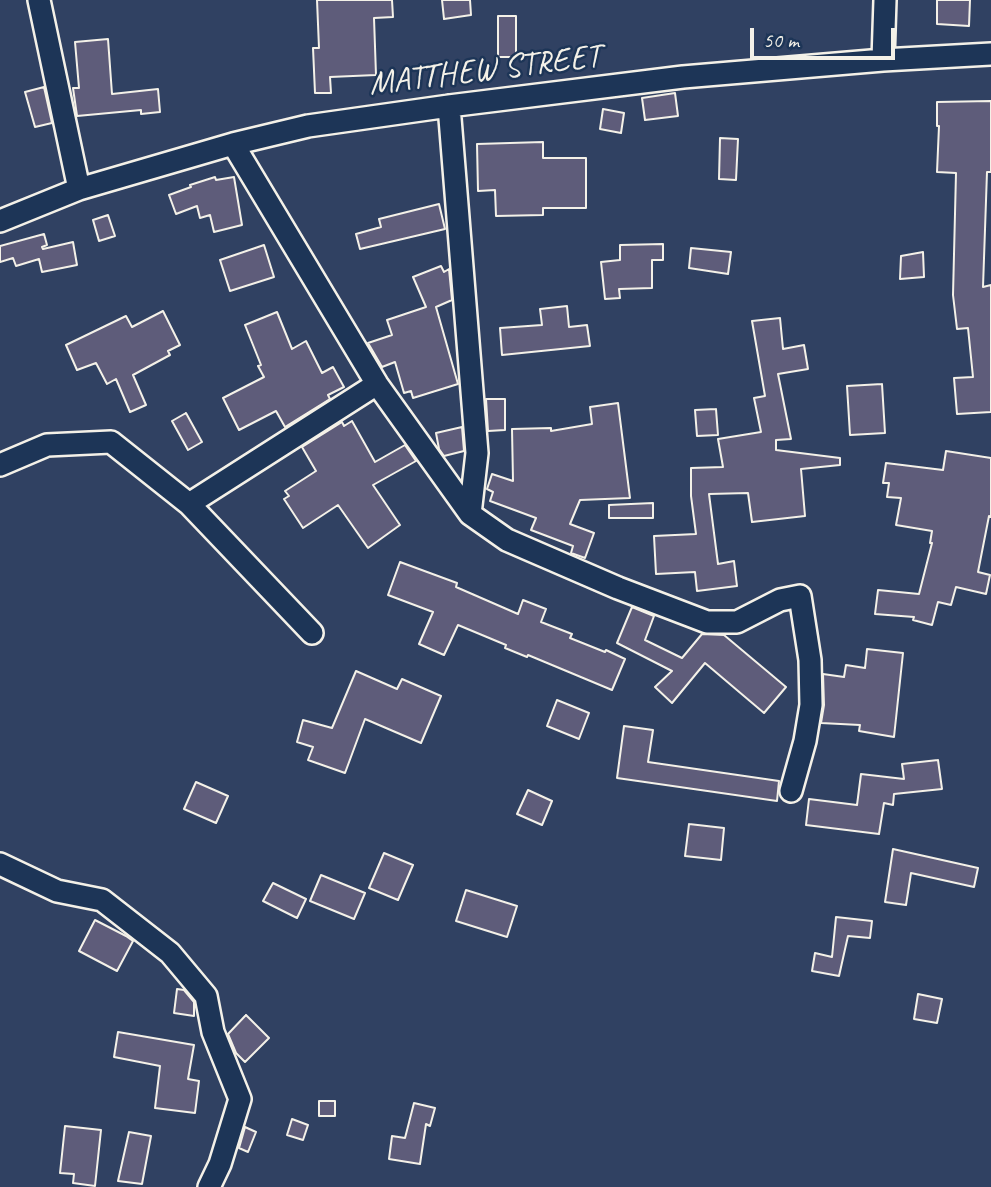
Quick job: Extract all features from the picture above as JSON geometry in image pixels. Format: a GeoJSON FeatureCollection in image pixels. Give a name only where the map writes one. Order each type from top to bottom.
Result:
{"type":"FeatureCollection","features":[{"type":"Feature","properties":{"kind":"street"},"geometry":{"type":"LineString","coordinates":[[39,0],[79,188]]}},
{"type":"Feature","properties":{"kind":"street"},"geometry":{"type":"LineString","coordinates":[[883,60],[885,0]]}},
{"type":"Feature","properties":{"kind":"street","name":"MATTHEW STREET"},"geometry":{"type":"LineString","coordinates":[[0,221],[79,188],[233,144],[308,126],[683,77],[991,54]]}},
{"type":"Feature","properties":{"kind":"street"},"geometry":{"type":"LineString","coordinates":[[449,106],[477,453],[470,514]]}},
{"type":"Feature","properties":{"kind":"street"},"geometry":{"type":"LineString","coordinates":[[233,144],[377,384],[470,514],[506,540],[618,588],[707,622],[737,622],[780,600],[800,596],[810,660],[811,705],[805,741],[791,791]]}},
{"type":"Feature","properties":{"kind":"street"},"geometry":{"type":"LineString","coordinates":[[189,504],[377,384]]}},
{"type":"Feature","properties":{"kind":"street"},"geometry":{"type":"LineString","coordinates":[[0,465],[47,445],[111,442],[189,504],[312,633]]}},
{"type":"Feature","properties":{"kind":"street"},"geometry":{"type":"LineString","coordinates":[[0,864],[57,891],[102,900],[170,953],[206,996],[213,1032],[240,1099],[220,1164],[209,1187]]}},
{"type":"Feature","properties":{"kind":"building"},"geometry":{"type":"Polygon","coordinates":[[[317,0],[392,0],[393,17],[374,18],[376,75],[330,77],[331,93],[315,93],[313,48],[319,48],[317,0]]]}},
{"type":"Feature","properties":{"kind":"building"},"geometry":{"type":"Polygon","coordinates":[[[442,0],[470,0],[471,15],[444,19],[442,0]]]}},
{"type":"Feature","properties":{"kind":"building"},"geometry":{"type":"Polygon","coordinates":[[[937,0],[970,0],[969,26],[937,24],[937,0]]]}},
{"type":"Feature","properties":{"kind":"building"},"geometry":{"type":"Polygon","coordinates":[[[498,16],[516,16],[516,57],[498,57],[498,16]]]}},
{"type":"Feature","properties":{"kind":"building"},"geometry":{"type":"Polygon","coordinates":[[[108,39],[112,94],[158,89],[160,112],[141,114],[141,110],[77,116],[73,88],[79,88],[75,42],[108,39]]]}},
{"type":"Feature","properties":{"kind":"building"},"geometry":{"type":"Polygon","coordinates":[[[44,87],[52,123],[35,127],[25,92],[44,87]]]}},
{"type":"Feature","properties":{"kind":"building"},"geometry":{"type":"Polygon","coordinates":[[[675,93],[678,116],[645,120],[642,98],[675,93]]]}},
{"type":"Feature","properties":{"kind":"building"},"geometry":{"type":"Polygon","coordinates":[[[991,101],[991,172],[987,172],[983,287],[991,285],[991,412],[957,414],[954,378],[973,377],[968,328],[957,329],[953,295],[956,173],[937,172],[937,102],[991,101]]]}},
{"type":"Feature","properties":{"kind":"building"},"geometry":{"type":"Polygon","coordinates":[[[603,109],[624,113],[621,133],[600,129],[603,109]]]}},
{"type":"Feature","properties":{"kind":"building"},"geometry":{"type":"Polygon","coordinates":[[[720,138],[738,139],[736,180],[719,179],[720,138]]]}},
{"type":"Feature","properties":{"kind":"building"},"geometry":{"type":"Polygon","coordinates":[[[543,142],[543,158],[586,158],[586,208],[543,208],[543,215],[496,216],[495,190],[478,191],[477,144],[543,142]]]}},
{"type":"Feature","properties":{"kind":"building"},"geometry":{"type":"Polygon","coordinates":[[[215,177],[216,180],[234,177],[242,225],[214,232],[210,215],[200,218],[197,206],[176,214],[169,195],[215,177]]]}},
{"type":"Feature","properties":{"kind":"building"},"geometry":{"type":"Polygon","coordinates":[[[439,204],[445,229],[360,249],[356,234],[381,227],[379,219],[439,204]]]}},
{"type":"Feature","properties":{"kind":"building"},"geometry":{"type":"Polygon","coordinates":[[[108,215],[115,236],[99,241],[93,220],[108,215]]]}},
{"type":"Feature","properties":{"kind":"building"},"geometry":{"type":"Polygon","coordinates":[[[44,234],[47,245],[42,247],[43,249],[73,242],[77,265],[42,272],[39,259],[16,266],[13,258],[0,262],[0,246],[44,234]]]}},
{"type":"Feature","properties":{"kind":"building"},"geometry":{"type":"Polygon","coordinates":[[[663,244],[663,260],[652,260],[652,288],[619,289],[620,298],[605,299],[601,262],[620,260],[620,245],[663,244]]]}},
{"type":"Feature","properties":{"kind":"building"},"geometry":{"type":"Polygon","coordinates":[[[264,245],[274,277],[230,291],[220,260],[264,245]]]}},
{"type":"Feature","properties":{"kind":"building"},"geometry":{"type":"Polygon","coordinates":[[[691,248],[731,252],[728,274],[689,268],[691,248]]]}},
{"type":"Feature","properties":{"kind":"building"},"geometry":{"type":"Polygon","coordinates":[[[923,252],[924,277],[900,279],[901,256],[923,252]]]}},
{"type":"Feature","properties":{"kind":"building"},"geometry":{"type":"Polygon","coordinates":[[[441,266],[444,272],[449,269],[452,300],[436,307],[458,384],[413,398],[411,391],[404,393],[395,362],[382,367],[368,343],[392,335],[387,320],[426,307],[413,277],[441,266]]]}},
{"type":"Feature","properties":{"kind":"building"},"geometry":{"type":"Polygon","coordinates":[[[567,306],[569,327],[587,325],[590,346],[502,355],[500,328],[542,325],[540,309],[567,306]]]}},
{"type":"Feature","properties":{"kind":"building"},"geometry":{"type":"Polygon","coordinates":[[[163,311],[180,345],[168,351],[170,355],[133,375],[146,405],[130,412],[116,379],[107,384],[96,363],[77,370],[66,345],[126,316],[132,327],[163,311]]]}},
{"type":"Feature","properties":{"kind":"building"},"geometry":{"type":"Polygon","coordinates":[[[277,312],[292,349],[306,341],[322,373],[333,367],[344,387],[328,395],[330,399],[285,427],[276,411],[239,430],[223,398],[264,377],[245,325],[277,312]]]}},
{"type":"Feature","properties":{"kind":"building"},"geometry":{"type":"Polygon","coordinates":[[[780,318],[783,349],[804,345],[808,369],[778,374],[791,439],[776,440],[776,450],[840,458],[840,465],[801,469],[805,516],[752,522],[748,493],[709,494],[718,564],[734,561],[737,586],[697,591],[695,572],[656,574],[654,536],[696,534],[691,496],[691,468],[723,467],[718,439],[761,432],[754,398],[765,396],[752,321],[780,318]]]}},
{"type":"Feature","properties":{"kind":"building"},"geometry":{"type":"Polygon","coordinates":[[[882,384],[885,433],[850,435],[847,386],[882,384]]]}},
{"type":"Feature","properties":{"kind":"building"},"geometry":{"type":"Polygon","coordinates":[[[486,399],[505,399],[505,430],[488,431],[486,399]]]}},
{"type":"Feature","properties":{"kind":"building"},"geometry":{"type":"Polygon","coordinates":[[[618,403],[630,498],[580,500],[570,524],[594,533],[585,558],[571,553],[573,546],[531,530],[536,518],[490,501],[493,492],[487,489],[492,474],[513,481],[512,429],[551,428],[551,431],[592,424],[590,407],[618,403]]]}},
{"type":"Feature","properties":{"kind":"building"},"geometry":{"type":"Polygon","coordinates":[[[716,409],[718,435],[697,436],[695,410],[716,409]]]}},
{"type":"Feature","properties":{"kind":"building"},"geometry":{"type":"Polygon","coordinates":[[[186,413],[202,442],[188,450],[172,421],[186,413]]]}},
{"type":"Feature","properties":{"kind":"building"},"geometry":{"type":"Polygon","coordinates":[[[352,421],[375,462],[405,445],[416,461],[373,485],[400,525],[368,548],[338,505],[303,528],[284,499],[289,496],[285,491],[316,471],[302,447],[342,422],[344,426],[352,421]]]}},
{"type":"Feature","properties":{"kind":"building"},"geometry":{"type":"Polygon","coordinates":[[[462,427],[464,451],[444,456],[439,449],[436,433],[462,427]]]}},
{"type":"Feature","properties":{"kind":"building"},"geometry":{"type":"Polygon","coordinates":[[[946,451],[991,458],[991,517],[989,516],[978,572],[990,575],[986,594],[956,587],[951,605],[938,602],[932,625],[913,620],[914,617],[875,614],[878,590],[919,594],[932,543],[932,531],[896,525],[901,498],[887,497],[889,483],[883,483],[886,463],[943,470],[946,451]]]}},
{"type":"Feature","properties":{"kind":"building"},"geometry":{"type":"Polygon","coordinates":[[[653,503],[653,518],[609,518],[609,505],[653,503]]]}},
{"type":"Feature","properties":{"kind":"building"},"geometry":{"type":"Polygon","coordinates":[[[400,562],[457,583],[456,587],[518,614],[523,600],[546,609],[541,622],[572,634],[570,638],[625,659],[612,690],[505,648],[506,645],[458,625],[444,655],[419,644],[433,612],[388,595],[400,562]]]}},
{"type":"Feature","properties":{"kind":"building"},"geometry":{"type":"Polygon","coordinates":[[[632,607],[654,616],[645,640],[682,658],[702,634],[724,635],[786,687],[764,713],[705,663],[672,703],[655,687],[672,671],[617,643],[632,607]]]}},
{"type":"Feature","properties":{"kind":"building"},"geometry":{"type":"Polygon","coordinates":[[[867,649],[903,653],[894,737],[859,731],[860,725],[821,723],[824,705],[823,674],[844,677],[846,665],[865,668],[867,649]]]}},
{"type":"Feature","properties":{"kind":"building"},"geometry":{"type":"Polygon","coordinates":[[[356,671],[397,689],[402,679],[441,696],[421,743],[365,719],[345,773],[308,760],[313,747],[297,742],[303,720],[332,728],[356,671]]]}},
{"type":"Feature","properties":{"kind":"building"},"geometry":{"type":"Polygon","coordinates":[[[557,700],[589,713],[579,739],[547,726],[557,700]]]}},
{"type":"Feature","properties":{"kind":"building"},"geometry":{"type":"Polygon","coordinates":[[[624,726],[653,730],[648,762],[779,781],[777,801],[617,778],[624,726]]]}},
{"type":"Feature","properties":{"kind":"building"},"geometry":{"type":"Polygon","coordinates":[[[938,760],[942,789],[894,794],[893,805],[884,803],[879,834],[806,825],[809,799],[857,805],[861,774],[904,779],[902,764],[938,760]]]}},
{"type":"Feature","properties":{"kind":"building"},"geometry":{"type":"Polygon","coordinates":[[[196,782],[228,796],[216,823],[184,809],[196,782]]]}},
{"type":"Feature","properties":{"kind":"building"},"geometry":{"type":"Polygon","coordinates":[[[528,790],[552,801],[542,825],[517,814],[528,790]]]}},
{"type":"Feature","properties":{"kind":"building"},"geometry":{"type":"Polygon","coordinates":[[[689,824],[724,828],[721,860],[685,856],[689,824]]]}},
{"type":"Feature","properties":{"kind":"building"},"geometry":{"type":"Polygon","coordinates":[[[893,849],[978,868],[974,887],[911,873],[906,905],[885,902],[893,849]]]}},
{"type":"Feature","properties":{"kind":"building"},"geometry":{"type":"Polygon","coordinates":[[[384,853],[413,865],[398,900],[369,888],[384,853]]]}},
{"type":"Feature","properties":{"kind":"building"},"geometry":{"type":"Polygon","coordinates":[[[321,875],[365,893],[354,919],[310,901],[321,875]]]}},
{"type":"Feature","properties":{"kind":"building"},"geometry":{"type":"Polygon","coordinates":[[[273,883],[306,899],[297,918],[263,901],[273,883]]]}},
{"type":"Feature","properties":{"kind":"building"},"geometry":{"type":"Polygon","coordinates":[[[466,890],[517,906],[507,937],[456,921],[466,890]]]}},
{"type":"Feature","properties":{"kind":"building"},"geometry":{"type":"Polygon","coordinates":[[[836,917],[872,921],[870,938],[848,936],[839,976],[812,971],[815,953],[832,957],[836,917]]]}},
{"type":"Feature","properties":{"kind":"building"},"geometry":{"type":"Polygon","coordinates":[[[95,920],[133,941],[117,971],[79,951],[95,920]]]}},
{"type":"Feature","properties":{"kind":"building"},"geometry":{"type":"Polygon","coordinates":[[[177,989],[184,990],[194,1002],[194,1016],[174,1013],[177,989]]]}},
{"type":"Feature","properties":{"kind":"building"},"geometry":{"type":"Polygon","coordinates":[[[918,994],[942,999],[937,1023],[914,1019],[918,994]]]}},
{"type":"Feature","properties":{"kind":"building"},"geometry":{"type":"Polygon","coordinates":[[[246,1015],[269,1038],[245,1062],[236,1053],[228,1034],[246,1015]]]}},
{"type":"Feature","properties":{"kind":"building"},"geometry":{"type":"Polygon","coordinates":[[[118,1032],[194,1045],[188,1079],[199,1081],[195,1113],[155,1108],[160,1066],[114,1057],[118,1032]]]}},
{"type":"Feature","properties":{"kind":"building"},"geometry":{"type":"Polygon","coordinates":[[[319,1101],[335,1101],[335,1116],[319,1116],[319,1101]]]}},
{"type":"Feature","properties":{"kind":"building"},"geometry":{"type":"Polygon","coordinates":[[[414,1103],[435,1108],[430,1126],[426,1124],[420,1164],[389,1159],[392,1136],[405,1138],[414,1103]]]}},
{"type":"Feature","properties":{"kind":"building"},"geometry":{"type":"Polygon","coordinates":[[[292,1119],[308,1125],[303,1140],[287,1135],[292,1119]]]}},
{"type":"Feature","properties":{"kind":"building"},"geometry":{"type":"Polygon","coordinates":[[[65,1126],[101,1130],[95,1186],[73,1183],[74,1174],[60,1173],[65,1126]]]}},
{"type":"Feature","properties":{"kind":"building"},"geometry":{"type":"Polygon","coordinates":[[[245,1127],[256,1132],[248,1152],[239,1148],[245,1127]]]}},
{"type":"Feature","properties":{"kind":"building"},"geometry":{"type":"Polygon","coordinates":[[[129,1132],[151,1136],[142,1184],[118,1181],[129,1132]]]}}]}
